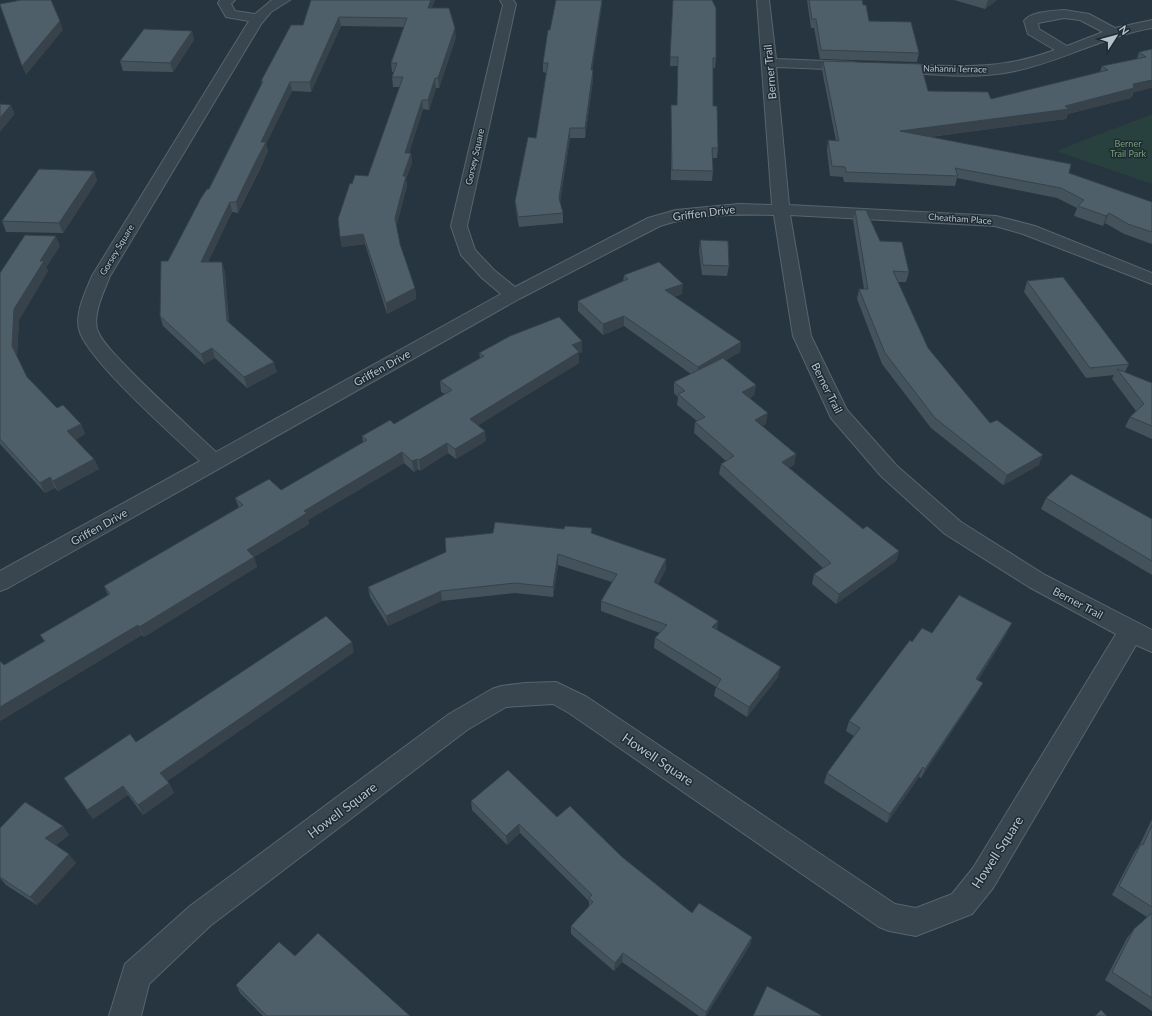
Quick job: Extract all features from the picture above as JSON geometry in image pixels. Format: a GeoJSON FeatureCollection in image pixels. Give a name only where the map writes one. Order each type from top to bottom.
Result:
{"type":"FeatureCollection","features":[{"type":"Feature","properties":{"kind":"street"},"geometry":{"type":"LineString","coordinates":[[229,0],[224,2],[231,14],[256,18]]}},
{"type":"Feature","properties":{"kind":"street","name":"Gorsey Square"},"geometry":{"type":"LineString","coordinates":[[214,462],[105,356],[88,330],[89,316],[91,303],[101,276],[248,36],[256,18],[276,2],[284,0]]}},
{"type":"Feature","properties":{"kind":"street","name":"Gorsey Square"},"geometry":{"type":"LineString","coordinates":[[506,0],[510,4],[459,226],[467,251],[495,280],[513,295]]}},
{"type":"Feature","properties":{"kind":"street","name":"Berner Trail"},"geometry":{"type":"LineString","coordinates":[[762,0],[770,63],[781,210],[802,336],[838,413],[889,471],[953,528],[1037,581],[1141,636]]}},
{"type":"Feature","properties":{"kind":"street"},"geometry":{"type":"LineString","coordinates":[[1066,51],[1033,31],[1031,21],[1046,15],[1066,13],[1090,18],[1103,24],[1114,34]]}},
{"type":"Feature","properties":{"kind":"street","name":"Nahanni Terrace"},"geometry":{"type":"LineString","coordinates":[[770,63],[995,70],[1014,67],[1114,34],[1152,24]]}},
{"type":"Feature","properties":{"kind":"street","name":"Griffen Drive"},"geometry":{"type":"LineString","coordinates":[[0,582],[513,295],[631,233],[676,215],[739,209],[781,210]]}},
{"type":"Feature","properties":{"kind":"street","name":"Cheatham Place"},"geometry":{"type":"LineString","coordinates":[[781,210],[996,221],[1029,230],[1152,279]]}},
{"type":"Feature","properties":{"kind":"street","name":"Howell Square"},"geometry":{"type":"LineString","coordinates":[[125,1016],[136,975],[200,916],[458,722],[501,697],[556,693],[578,705],[889,917],[916,922],[962,904],[982,878],[1141,636]]}},
{"type":"Feature","properties":{"kind":"green space","name":"Berner Trail Park"},"geometry":{"type":"Polygon","coordinates":[[[1152,114],[1152,184],[1056,151],[1152,114]]]}},
{"type":"Feature","properties":{"kind":"building"},"geometry":{"type":"Polygon","coordinates":[[[21,0],[51,0],[60,21],[22,66],[0,5],[21,0]]]}},
{"type":"Feature","properties":{"kind":"building"},"geometry":{"type":"Polygon","coordinates":[[[311,0],[431,0],[428,8],[449,8],[455,28],[438,78],[435,78],[428,100],[422,100],[405,153],[411,153],[403,176],[406,176],[395,218],[400,244],[415,288],[386,303],[363,234],[340,237],[338,219],[350,183],[352,184],[355,175],[368,176],[403,77],[392,77],[397,63],[391,63],[407,18],[339,17],[310,82],[290,82],[261,142],[266,142],[236,202],[230,202],[201,262],[222,262],[227,321],[274,362],[244,377],[212,348],[201,354],[160,316],[161,261],[168,261],[201,198],[207,189],[209,189],[263,81],[261,81],[291,25],[303,25],[311,0]]]}},
{"type":"Feature","properties":{"kind":"building"},"geometry":{"type":"Polygon","coordinates":[[[556,0],[602,0],[591,70],[593,70],[585,128],[570,128],[559,198],[563,213],[518,217],[515,201],[528,137],[536,138],[548,63],[543,63],[548,30],[550,30],[556,0]]]}},
{"type":"Feature","properties":{"kind":"building"},"geometry":{"type":"Polygon","coordinates":[[[673,0],[712,0],[716,8],[716,58],[713,58],[713,106],[717,106],[718,148],[712,148],[713,171],[672,170],[671,105],[677,105],[678,57],[670,57],[673,0]]]}},
{"type":"Feature","properties":{"kind":"building"},"geometry":{"type":"Polygon","coordinates":[[[809,0],[862,0],[863,5],[866,5],[869,21],[911,22],[919,53],[821,50],[816,19],[812,19],[809,0]]]}},
{"type":"Feature","properties":{"kind":"building"},"geometry":{"type":"Polygon","coordinates":[[[144,29],[192,31],[170,63],[120,61],[144,29]]]}},
{"type":"Feature","properties":{"kind":"building"},"geometry":{"type":"Polygon","coordinates":[[[1152,49],[1152,80],[1133,84],[1134,88],[1065,106],[1069,109],[900,131],[1071,164],[1069,173],[1152,202],[1152,232],[1128,224],[1109,213],[1106,216],[1078,206],[1084,200],[1061,188],[955,168],[958,176],[846,172],[845,167],[832,166],[828,140],[839,141],[823,61],[921,64],[928,91],[988,92],[991,99],[1108,70],[1102,66],[1146,57],[1139,52],[1152,49]]]}},
{"type":"Feature","properties":{"kind":"building"},"geometry":{"type":"Polygon","coordinates":[[[0,104],[11,105],[0,118],[0,104]]]}},
{"type":"Feature","properties":{"kind":"building"},"geometry":{"type":"Polygon","coordinates":[[[39,169],[94,171],[59,223],[2,221],[39,169]]]}},
{"type":"Feature","properties":{"kind":"building"},"geometry":{"type":"Polygon","coordinates":[[[855,210],[866,210],[880,241],[902,242],[909,272],[893,271],[928,348],[990,423],[997,420],[1043,455],[1007,475],[935,418],[885,353],[859,289],[868,289],[855,210]]]}},
{"type":"Feature","properties":{"kind":"building"},"geometry":{"type":"Polygon","coordinates":[[[25,235],[56,236],[40,261],[44,261],[14,309],[12,346],[27,377],[57,408],[63,405],[81,424],[67,431],[94,459],[53,481],[50,477],[40,483],[0,439],[0,273],[25,235]]]}},
{"type":"Feature","properties":{"kind":"building"},"geometry":{"type":"Polygon","coordinates":[[[700,240],[728,241],[729,266],[703,265],[700,240]]]}},
{"type":"Feature","properties":{"kind":"building"},"geometry":{"type":"Polygon","coordinates":[[[659,262],[683,284],[665,290],[741,342],[698,367],[624,316],[603,324],[578,301],[628,279],[624,275],[659,262]]]}},
{"type":"Feature","properties":{"kind":"building"},"geometry":{"type":"Polygon","coordinates":[[[1063,277],[1129,364],[1090,368],[1027,281],[1063,277]]]}},
{"type":"Feature","properties":{"kind":"building"},"geometry":{"type":"Polygon","coordinates":[[[559,317],[582,341],[572,345],[579,352],[470,419],[485,431],[455,449],[447,443],[419,460],[417,459],[412,461],[402,452],[304,511],[307,513],[247,550],[254,557],[139,627],[138,625],[0,707],[0,661],[4,665],[45,641],[40,635],[110,594],[104,586],[243,505],[235,498],[269,479],[281,490],[367,440],[362,436],[390,420],[394,424],[452,390],[440,381],[484,356],[479,353],[510,336],[559,317]]]}},
{"type":"Feature","properties":{"kind":"building"},"geometry":{"type":"Polygon","coordinates":[[[723,358],[756,385],[742,392],[768,413],[755,420],[796,454],[782,462],[863,529],[867,526],[899,551],[839,594],[814,574],[831,563],[721,464],[734,456],[695,422],[705,417],[678,394],[685,391],[674,382],[723,358]]]}},
{"type":"Feature","properties":{"kind":"building"},"geometry":{"type":"Polygon","coordinates":[[[1117,369],[1152,383],[1152,426],[1130,417],[1144,404],[1117,369]]]}},
{"type":"Feature","properties":{"kind":"building"},"geometry":{"type":"Polygon","coordinates":[[[1071,474],[1152,519],[1152,561],[1046,498],[1071,474]]]}},
{"type":"Feature","properties":{"kind":"building"},"geometry":{"type":"Polygon","coordinates":[[[495,522],[564,529],[565,526],[592,528],[591,533],[666,559],[654,582],[718,621],[712,627],[781,667],[749,707],[716,687],[721,679],[655,638],[667,625],[601,601],[617,574],[558,554],[553,587],[515,583],[441,591],[386,616],[368,587],[446,552],[445,538],[493,533],[495,522]]]}},
{"type":"Feature","properties":{"kind":"building"},"geometry":{"type":"Polygon","coordinates":[[[959,595],[1012,623],[976,679],[983,683],[925,769],[923,767],[890,814],[827,773],[860,728],[849,721],[910,640],[912,642],[922,628],[932,633],[959,595]]]}},
{"type":"Feature","properties":{"kind":"building"},"geometry":{"type":"Polygon","coordinates":[[[326,616],[352,642],[160,773],[169,783],[138,805],[123,786],[87,810],[64,778],[130,734],[136,742],[326,616]]]}},
{"type":"Feature","properties":{"kind":"building"},"geometry":{"type":"Polygon","coordinates":[[[508,770],[557,817],[570,806],[622,857],[692,913],[699,903],[752,937],[706,1012],[623,953],[615,963],[571,926],[593,902],[589,898],[592,895],[519,824],[506,836],[471,801],[508,770]]]}},
{"type":"Feature","properties":{"kind":"building"},"geometry":{"type":"Polygon","coordinates":[[[25,802],[63,826],[45,838],[69,854],[30,897],[0,877],[0,828],[25,802]]]}},
{"type":"Feature","properties":{"kind":"building"},"geometry":{"type":"Polygon","coordinates":[[[1152,825],[1152,907],[1119,886],[1141,844],[1143,845],[1152,825]]]}},
{"type":"Feature","properties":{"kind":"building"},"geometry":{"type":"Polygon","coordinates":[[[1152,913],[1152,998],[1112,972],[1134,929],[1152,913]]]}},
{"type":"Feature","properties":{"kind":"building"},"geometry":{"type":"Polygon","coordinates":[[[318,933],[410,1016],[267,1016],[236,985],[279,942],[295,956],[318,933]]]}},
{"type":"Feature","properties":{"kind":"building"},"geometry":{"type":"Polygon","coordinates":[[[767,986],[821,1015],[821,1016],[753,1016],[767,986]]]}},
{"type":"Feature","properties":{"kind":"building"},"geometry":{"type":"Polygon","coordinates":[[[1101,1010],[1107,1016],[1095,1016],[1101,1010]]]}}]}
